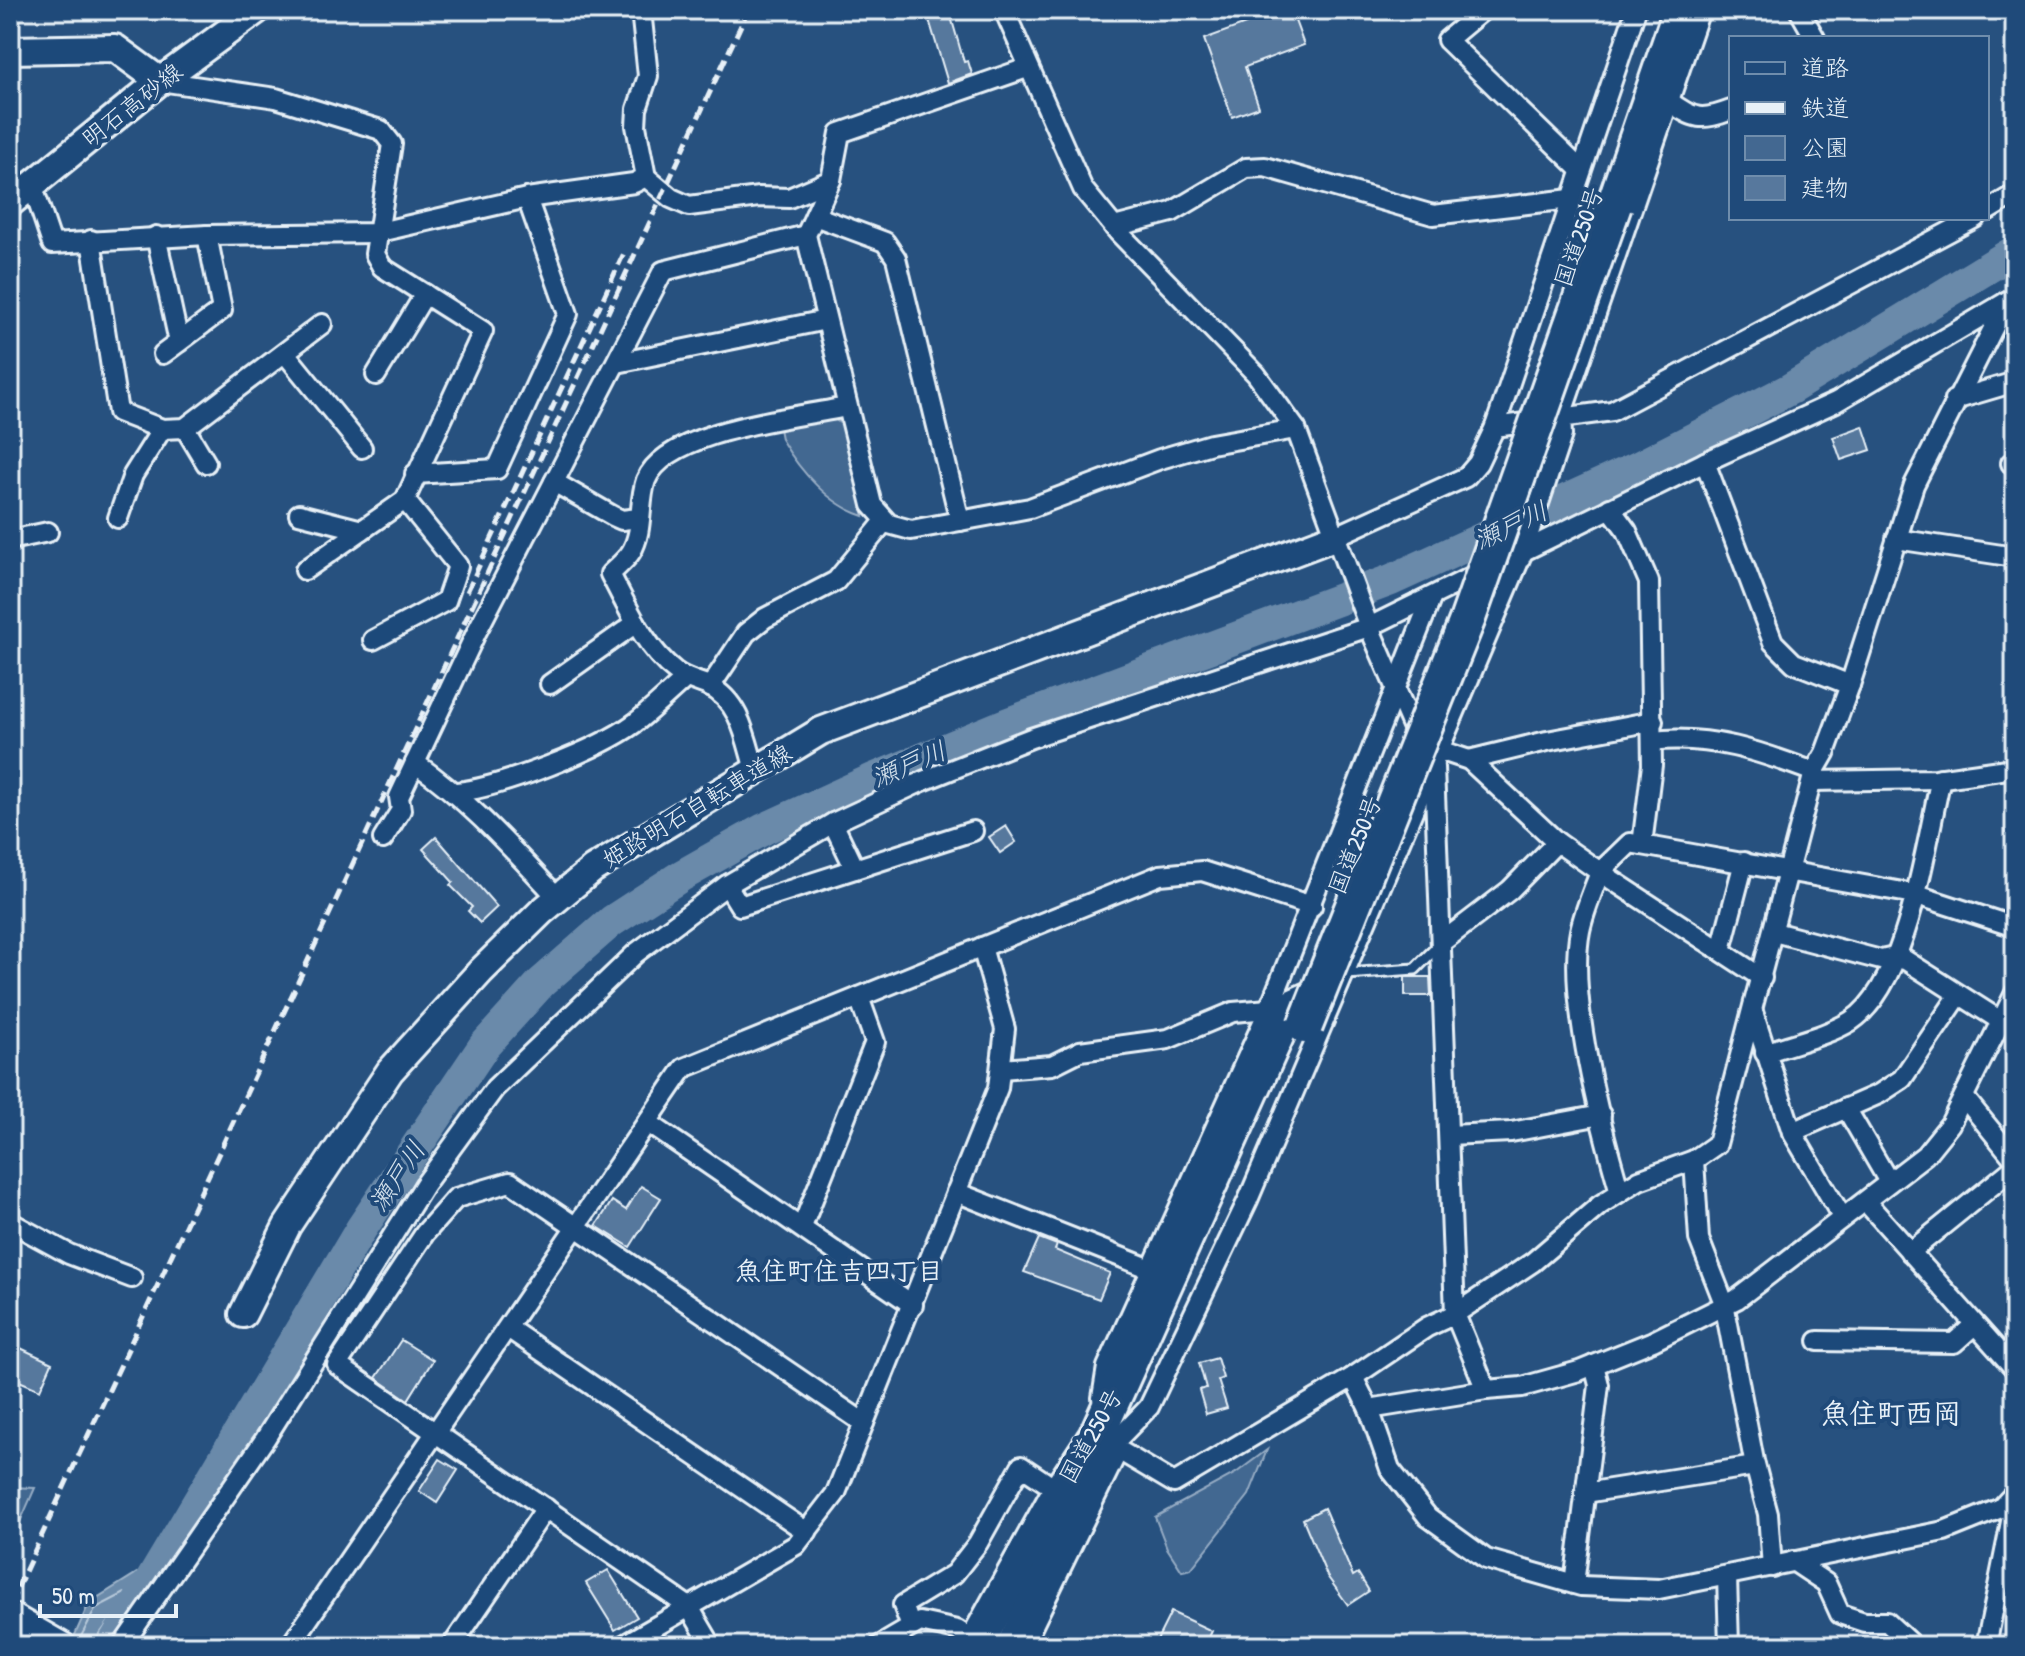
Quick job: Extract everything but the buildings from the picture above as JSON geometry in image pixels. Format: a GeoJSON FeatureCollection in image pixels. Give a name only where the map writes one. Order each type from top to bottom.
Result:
{"type":"FeatureCollection","features":[{"type":"Feature","properties":{"kind":"highway","name":"国道250号"},"geometry":{"type":"LineString","coordinates":[[1014,1646],[1287,1017],[1446,611],[1590,193],[1657,10]]}},
{"type":"Feature","properties":{"kind":"highway","name":"国道250号"},"geometry":{"type":"LineString","coordinates":[[1590,193],[1681,10]]}},
{"type":"Feature","properties":{"kind":"highway","name":"国道250号"},"geometry":{"type":"LineString","coordinates":[[978,1645],[1060,1492],[1104,1441]]}},
{"type":"Feature","properties":{"kind":"main road","name":"明石高砂線"},"geometry":{"type":"LineString","coordinates":[[10,203],[160,81],[257,10]]}},
{"type":"Feature","properties":{"kind":"main road"},"geometry":{"type":"LineString","coordinates":[[10,50],[115,48],[160,81]]}},
{"type":"Feature","properties":{"kind":"main road","name":"姫路明石自転車道線"},"geometry":{"type":"LineString","coordinates":[[243,1314],[287,1226],[390,1071],[481,971],[593,869],[821,731],[1336,541]]}},
{"type":"Feature","properties":{"kind":"main road"},"geometry":{"type":"LineString","coordinates":[[15,1619],[62,1646]]}},
{"type":"Feature","properties":{"kind":"street"},"geometry":{"type":"LineString","coordinates":[[641,10],[648,76],[637,109],[636,126],[646,177],[671,198],[689,206],[759,197],[789,198],[831,180]]}},
{"type":"Feature","properties":{"kind":"street"},"geometry":{"type":"LineString","coordinates":[[1004,10],[1083,189],[1114,227],[1256,374],[1296,429],[1369,627],[1426,758],[1469,760],[1547,741],[1653,721]]}},
{"type":"Feature","properties":{"kind":"street"},"geometry":{"type":"LineString","coordinates":[[1483,10],[1447,40],[1590,193]]}},
{"type":"Feature","properties":{"kind":"street"},"geometry":{"type":"LineString","coordinates":[[1336,541],[1466,477],[1478,463],[1590,193],[1636,10]]}},
{"type":"Feature","properties":{"kind":"street"},"geometry":{"type":"LineString","coordinates":[[1104,1441],[1149,1407],[1248,1200],[1347,974],[1522,554],[1562,435],[1561,416],[1700,10]]}},
{"type":"Feature","properties":{"kind":"street"},"geometry":{"type":"LineString","coordinates":[[1799,10],[1814,36]]}},
{"type":"Feature","properties":{"kind":"street"},"geometry":{"type":"LineString","coordinates":[[1027,68],[840,133],[831,180],[806,235],[872,505],[885,521],[911,530],[1030,508],[1160,459],[1211,444],[1296,429]]}},
{"type":"Feature","properties":{"kind":"street"},"geometry":{"type":"LineString","coordinates":[[160,81],[276,98],[381,130],[392,144],[375,233],[375,254],[382,267],[483,331],[405,500],[305,570]]}},
{"type":"Feature","properties":{"kind":"street"},"geometry":{"type":"LineString","coordinates":[[1669,101],[1685,113],[1706,119],[1729,111]]}},
{"type":"Feature","properties":{"kind":"street"},"geometry":{"type":"LineString","coordinates":[[1114,227],[1172,212],[1246,168],[1265,167],[1433,215],[1590,193]]}},
{"type":"Feature","properties":{"kind":"street"},"geometry":{"type":"LineString","coordinates":[[32,184],[52,244],[156,236],[375,233],[527,198],[634,183],[646,177]]}},
{"type":"Feature","properties":{"kind":"street"},"geometry":{"type":"LineString","coordinates":[[1989,210],[2015,194]]}},
{"type":"Feature","properties":{"kind":"street"},"geometry":{"type":"LineString","coordinates":[[415,474],[497,469],[568,314],[527,198]]}},
{"type":"Feature","properties":{"kind":"street"},"geometry":{"type":"LineString","coordinates":[[815,216],[885,242],[896,258],[960,521]]}},
{"type":"Feature","properties":{"kind":"street"},"geometry":{"type":"LineString","coordinates":[[1495,427],[1612,411],[1971,220]]}},
{"type":"Feature","properties":{"kind":"street"},"geometry":{"type":"LineString","coordinates":[[163,354],[222,310],[207,235]]}},
{"type":"Feature","properties":{"kind":"street"},"geometry":{"type":"LineString","coordinates":[[383,839],[401,810],[399,797],[477,631],[663,271],[806,235]]}},
{"type":"Feature","properties":{"kind":"street"},"geometry":{"type":"LineString","coordinates":[[156,236],[179,342]]}},
{"type":"Feature","properties":{"kind":"street"},"geometry":{"type":"LineString","coordinates":[[91,240],[118,412],[162,429],[185,428],[322,324]]}},
{"type":"Feature","properties":{"kind":"street"},"geometry":{"type":"LineString","coordinates":[[376,375],[425,294]]}},
{"type":"Feature","properties":{"kind":"street"},"geometry":{"type":"LineString","coordinates":[[1104,1441],[1174,1483],[1353,1377],[1427,1327],[1455,1314],[1533,1262],[1639,1180],[1694,1160],[1717,1144],[1791,870],[1813,776],[1825,753],[1850,685],[1914,485],[1954,400],[2011,299]]}},
{"type":"Feature","properties":{"kind":"street"},"geometry":{"type":"LineString","coordinates":[[122,1646],[265,1439],[425,1184],[495,1088],[636,953],[727,885],[833,823],[923,781],[1031,738],[1369,627],[1431,599],[1610,508],[1836,402],[2011,299]]}},
{"type":"Feature","properties":{"kind":"street"},"geometry":{"type":"LineString","coordinates":[[617,363],[826,320]]}},
{"type":"Feature","properties":{"kind":"street"},"geometry":{"type":"LineString","coordinates":[[285,353],[362,448]]}},
{"type":"Feature","properties":{"kind":"street"},"geometry":{"type":"LineString","coordinates":[[1954,400],[2015,382]]}},
{"type":"Feature","properties":{"kind":"street"},"geometry":{"type":"LineString","coordinates":[[755,770],[742,723],[729,704],[710,687],[686,678],[663,659],[636,623],[610,574],[631,552],[650,472],[664,455],[693,439],[846,407]]}},
{"type":"Feature","properties":{"kind":"street"},"geometry":{"type":"LineString","coordinates":[[185,428],[206,463]]}},
{"type":"Feature","properties":{"kind":"street"},"geometry":{"type":"LineString","coordinates":[[118,518],[133,475],[162,429]]}},
{"type":"Feature","properties":{"kind":"street"},"geometry":{"type":"LineString","coordinates":[[1705,462],[1773,642],[1794,663],[1850,685]]}},
{"type":"Feature","properties":{"kind":"street"},"geometry":{"type":"LineString","coordinates":[[554,482],[622,520],[639,518]]}},
{"type":"Feature","properties":{"kind":"street"},"geometry":{"type":"LineString","coordinates":[[373,640],[446,601],[458,566],[405,500]]}},
{"type":"Feature","properties":{"kind":"street"},"geometry":{"type":"LineString","coordinates":[[1610,508],[1627,531],[1649,582],[1653,721],[1650,789],[1642,845]]}},
{"type":"Feature","properties":{"kind":"street"},"geometry":{"type":"LineString","coordinates":[[299,514],[362,530]]}},
{"type":"Feature","properties":{"kind":"street"},"geometry":{"type":"LineString","coordinates":[[710,687],[746,633],[765,618],[836,581],[885,521]]}},
{"type":"Feature","properties":{"kind":"street"},"geometry":{"type":"LineString","coordinates":[[10,540],[48,532]]}},
{"type":"Feature","properties":{"kind":"street"},"geometry":{"type":"LineString","coordinates":[[1896,539],[2015,557]]}},
{"type":"Feature","properties":{"kind":"street"},"geometry":{"type":"LineString","coordinates":[[1104,1441],[1107,1367],[1151,1269],[1287,1017],[1312,906],[1431,599]]}},
{"type":"Feature","properties":{"kind":"street"},"geometry":{"type":"LineString","coordinates":[[550,684],[636,623]]}},
{"type":"Feature","properties":{"kind":"street"},"geometry":{"type":"LineString","coordinates":[[457,792],[492,784],[544,765],[621,731],[686,678]]}},
{"type":"Feature","properties":{"kind":"street"},"geometry":{"type":"LineString","coordinates":[[1652,741],[1679,738],[1732,743],[1813,776],[1941,778],[2015,768]]}},
{"type":"Feature","properties":{"kind":"street"},"geometry":{"type":"LineString","coordinates":[[1437,758],[1455,1314],[1486,1390]]}},
{"type":"Feature","properties":{"kind":"street"},"geometry":{"type":"LineString","coordinates":[[1469,760],[1557,842],[1762,978]]}},
{"type":"Feature","properties":{"kind":"street"},"geometry":{"type":"LineString","coordinates":[[415,763],[457,792],[513,846],[558,898]]}},
{"type":"Feature","properties":{"kind":"street"},"geometry":{"type":"LineString","coordinates":[[1765,1053],[1850,1021],[1873,997],[1899,956],[1941,778]]}},
{"type":"Feature","properties":{"kind":"street"},"geometry":{"type":"LineString","coordinates":[[833,823],[855,869]]}},
{"type":"Feature","properties":{"kind":"street"},"geometry":{"type":"LineString","coordinates":[[727,885],[740,906],[973,831]]}},
{"type":"Feature","properties":{"kind":"street"},"geometry":{"type":"LineString","coordinates":[[1442,942],[1510,890],[1557,842]]}},
{"type":"Feature","properties":{"kind":"street"},"geometry":{"type":"LineString","coordinates":[[1620,1192],[1601,1115],[1576,979],[1580,931],[1600,872],[1630,843],[1914,894],[2015,927]]}},
{"type":"Feature","properties":{"kind":"street"},"geometry":{"type":"LineString","coordinates":[[1721,950],[1744,862]]}},
{"type":"Feature","properties":{"kind":"street"},"geometry":{"type":"LineString","coordinates":[[290,1646],[578,1228],[684,1068],[1160,875],[1202,871],[1312,906]]}},
{"type":"Feature","properties":{"kind":"street"},"geometry":{"type":"LineString","coordinates":[[1774,932],[1881,960],[1899,956],[2001,1021]]}},
{"type":"Feature","properties":{"kind":"street"},"geometry":{"type":"LineString","coordinates":[[622,1646],[796,1545],[836,1493],[998,1088],[1005,1029],[982,947]]}},
{"type":"Feature","properties":{"kind":"street"},"geometry":{"type":"LineString","coordinates":[[1001,1069],[1052,1065],[1080,1051],[1168,1039],[1233,1012],[1287,1017],[1347,974]]}},
{"type":"Feature","properties":{"kind":"street"},"geometry":{"type":"LineString","coordinates":[[1369,1409],[1522,1387],[1594,1365],[1653,1341],[1737,1299],[1925,1155],[1950,1124],[2015,993]]}},
{"type":"Feature","properties":{"kind":"street"},"geometry":{"type":"LineString","coordinates":[[1792,1132],[1889,1090],[1902,1079],[1959,995]]}},
{"type":"Feature","properties":{"kind":"street"},"geometry":{"type":"LineString","coordinates":[[802,1227],[875,1042],[859,997]]}},
{"type":"Feature","properties":{"kind":"street"},"geometry":{"type":"LineString","coordinates":[[1753,1012],[1792,1132],[1842,1217]]}},
{"type":"Feature","properties":{"kind":"street"},"geometry":{"type":"LineString","coordinates":[[1964,1097],[2015,1160]]}},
{"type":"Feature","properties":{"kind":"street"},"geometry":{"type":"LineString","coordinates":[[1846,1108],[1889,1182]]}},
{"type":"Feature","properties":{"kind":"street"},"geometry":{"type":"LineString","coordinates":[[1449,1135],[1511,1132],[1601,1115]]}},
{"type":"Feature","properties":{"kind":"street"},"geometry":{"type":"LineString","coordinates":[[647,1122],[913,1305]]}},
{"type":"Feature","properties":{"kind":"street"},"geometry":{"type":"LineString","coordinates":[[1694,1160],[1699,1239],[1724,1303],[1755,1466],[1768,1514],[1772,1567]]}},
{"type":"Feature","properties":{"kind":"street"},"geometry":{"type":"LineString","coordinates":[[1910,1252],[2015,1167]]}},
{"type":"Feature","properties":{"kind":"street"},"geometry":{"type":"LineString","coordinates":[[712,1646],[689,1607],[337,1365],[425,1233],[456,1198],[510,1182],[864,1423]]}},
{"type":"Feature","properties":{"kind":"street"},"geometry":{"type":"LineString","coordinates":[[425,1184],[456,1198]]}},
{"type":"Feature","properties":{"kind":"street"},"geometry":{"type":"LineString","coordinates":[[956,1192],[1151,1269]]}},
{"type":"Feature","properties":{"kind":"street"},"geometry":{"type":"LineString","coordinates":[[1866,1202],[2015,1369]]}},
{"type":"Feature","properties":{"kind":"street"},"geometry":{"type":"LineString","coordinates":[[10,1222],[69,1254],[132,1278]]}},
{"type":"Feature","properties":{"kind":"street"},"geometry":{"type":"LineString","coordinates":[[1818,1341],[1954,1343],[1974,1325]]}},
{"type":"Feature","properties":{"kind":"street"},"geometry":{"type":"LineString","coordinates":[[508,1328],[807,1532]]}},
{"type":"Feature","properties":{"kind":"street"},"geometry":{"type":"LineString","coordinates":[[1574,1584],[1599,1385],[1594,1365]]}},
{"type":"Feature","properties":{"kind":"street"},"geometry":{"type":"LineString","coordinates":[[1353,1377],[1369,1409],[1390,1469],[1428,1517],[1486,1559],[1574,1584],[1659,1589],[1772,1567],[1944,1531],[2001,1508],[2015,1493]]}},
{"type":"Feature","properties":{"kind":"street"},"geometry":{"type":"LineString","coordinates":[[911,1627],[903,1605],[954,1574],[978,1543],[1021,1466],[1060,1492]]}},
{"type":"Feature","properties":{"kind":"street"},"geometry":{"type":"LineString","coordinates":[[1585,1493],[1755,1466]]}},
{"type":"Feature","properties":{"kind":"street"},"geometry":{"type":"LineString","coordinates":[[1986,1646],[2015,1502]]}},
{"type":"Feature","properties":{"kind":"street"},"geometry":{"type":"LineString","coordinates":[[452,1646],[546,1508]]}},
{"type":"Feature","properties":{"kind":"street"},"geometry":{"type":"LineString","coordinates":[[1793,1561],[1826,1583],[1840,1614],[1864,1622],[1887,1622],[1913,1646]]}},
{"type":"Feature","properties":{"kind":"street"},"geometry":{"type":"LineString","coordinates":[[1727,1576],[1729,1646]]}},
{"type":"Feature","properties":{"kind":"street"},"geometry":{"type":"LineString","coordinates":[[879,1646],[920,1622],[957,1630],[978,1645]]}},
{"type":"Feature","properties":{"kind":"lane"},"geometry":{"type":"LineString","coordinates":[[1347,974],[1415,969],[1442,942]]}},
{"type":"Feature","properties":{"kind":"green space"},"geometry":{"type":"Polygon","coordinates":[[[831,416],[842,425],[864,516],[839,504],[816,485],[781,439],[779,428],[831,416]]]}},
{"type":"Feature","properties":{"kind":"green space"},"geometry":{"type":"Polygon","coordinates":[[[1267,1450],[1249,1495],[1191,1569],[1182,1571],[1167,1548],[1155,1517],[1236,1473],[1267,1450]]]}},
{"type":"Feature","properties":{"kind":"green space"},"geometry":{"type":"Polygon","coordinates":[[[10,1487],[35,1488],[10,1545],[10,1487]]]}},
{"type":"Feature","properties":{"kind":"water"},"geometry":{"type":"Polygon","coordinates":[[[137,1573],[151,1579],[100,1646],[63,1646],[75,1635],[89,1603],[137,1573]]]}},
{"type":"Feature","properties":{"kind":"waterway","name":"瀬戸川"},"geometry":{"type":"LineString","coordinates":[[112,1646],[361,1229],[484,1046],[541,983],[612,921],[681,876],[764,829],[873,779],[1006,724],[1391,580],[1638,467],[1790,389],[2015,251]]}},
{"type":"Feature","properties":{"kind":"railway"},"geometry":{"type":"LineString","coordinates":[[10,1604],[748,10]]}},
{"type":"Feature","properties":{"kind":"railway"},"geometry":{"type":"LineString","coordinates":[[467,592],[625,251]]}},
{"type":"Feature","properties":{"kind":"railway"},"geometry":{"type":"LineString","coordinates":[[2011,1646],[2015,1625]]}},
{"type":"Feature","properties":{"kind":"district","name":"魚住町住吉四丁目"},"geometry":{"type":"Point","coordinates":[839,1271]}},
{"type":"Feature","properties":{"kind":"district","name":"魚住町西岡"},"geometry":{"type":"Point","coordinates":[1891,1413]}}]}
